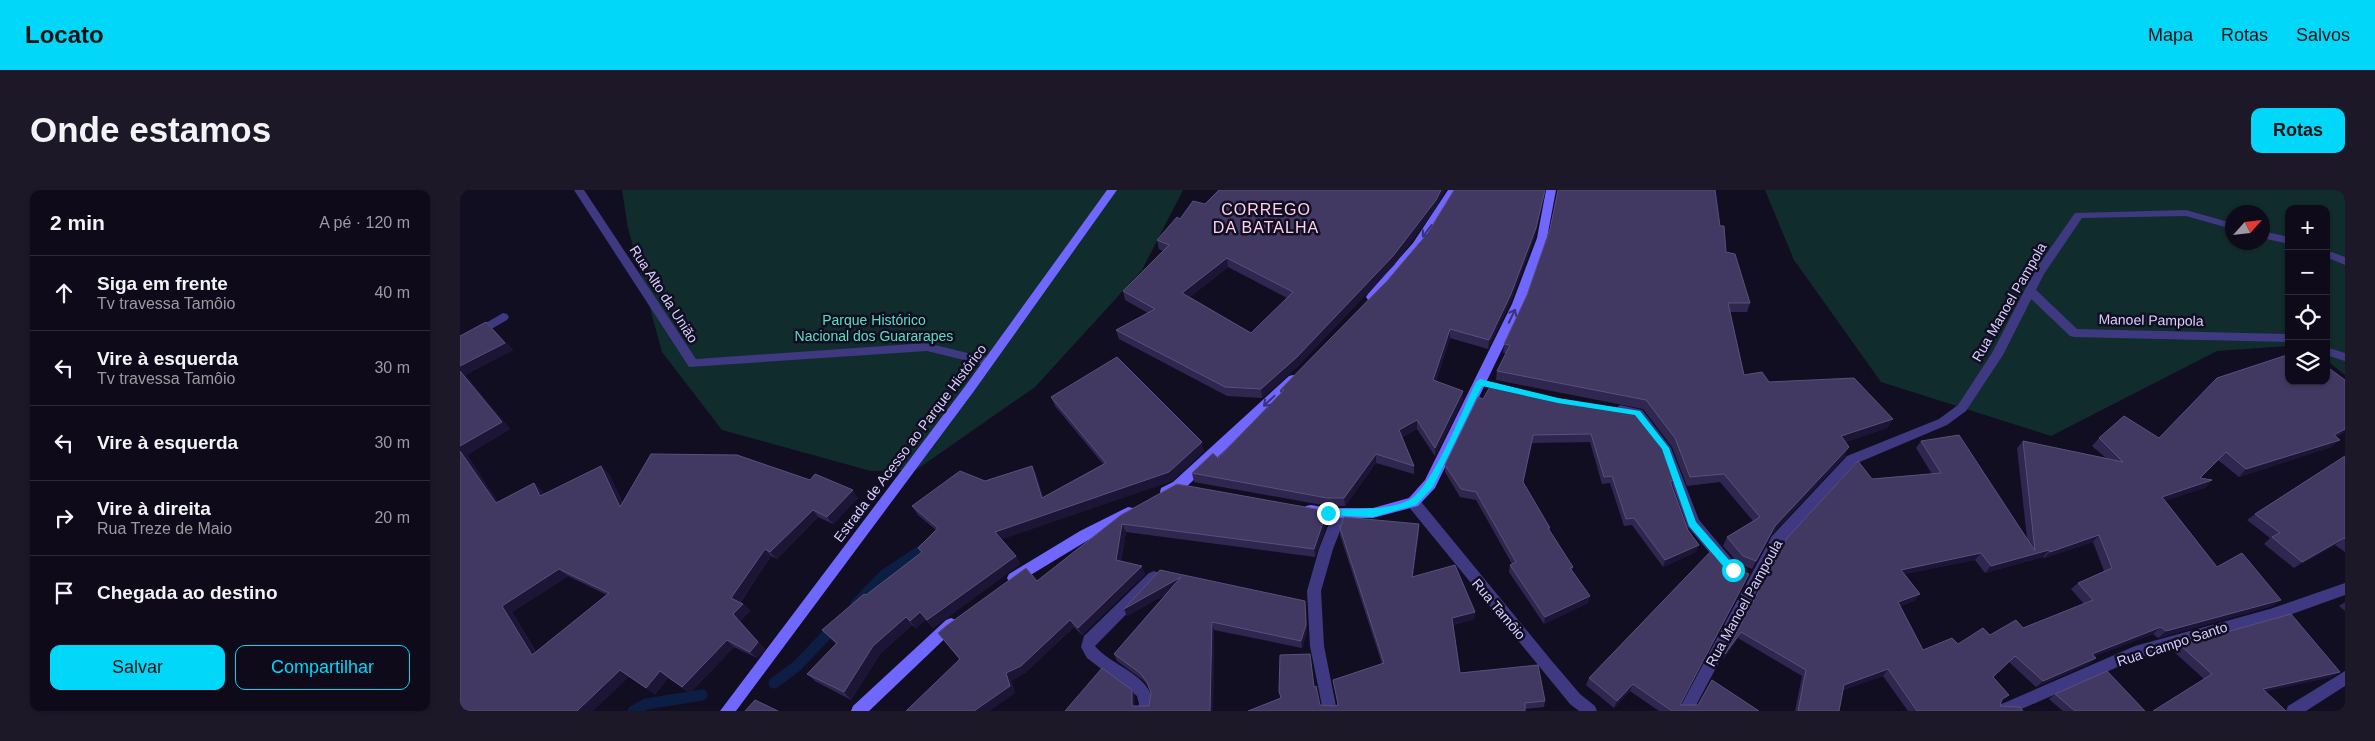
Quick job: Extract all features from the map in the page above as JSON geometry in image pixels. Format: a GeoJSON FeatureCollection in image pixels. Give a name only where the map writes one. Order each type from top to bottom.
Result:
{"type":"FeatureCollection","features":[{"type":"Feature","properties":{"kind":"street","name":"Rua Alto da União"},"geometry":{"type":"LineString","coordinates":[[579,190],[693,364],[927,347],[988,362]]}},
{"type":"Feature","properties":{"kind":"street","name":"Estrada de Acesso ao Parque Histórico"},"geometry":{"type":"LineString","coordinates":[[727,711],[790,630],[988,362],[1112,190]]}},
{"type":"Feature","properties":{"kind":"street"},"geometry":{"type":"LineString","coordinates":[[1364,305],[1398,269],[1442,210],[1453,190]]}},
{"type":"Feature","properties":{"kind":"street"},"geometry":{"type":"LineString","coordinates":[[1300,508],[1340,513],[1373,513],[1413,502],[1430,484],[1484,383],[1490,360],[1518,304],[1542,238],[1551,190]]}},
{"type":"Feature","properties":{"kind":"street","name":"Rua Manoel Pampola"},"geometry":{"type":"LineString","coordinates":[[1962,408],[1997,355],[2039,273],[2079,215],[2186,213],[2225,224]]}},
{"type":"Feature","properties":{"kind":"street"},"geometry":{"type":"LineString","coordinates":[[2270,236],[2285,239]]}},
{"type":"Feature","properties":{"kind":"street"},"geometry":{"type":"LineString","coordinates":[[2330,255],[2345,261]]}},
{"type":"Feature","properties":{"kind":"street","name":"Manoel Pampola"},"geometry":{"type":"LineString","coordinates":[[2030,291],[2074,333],[2285,338]]}},
{"type":"Feature","properties":{"kind":"street"},"geometry":{"type":"LineString","coordinates":[[460,343],[503,317]]}},
{"type":"Feature","properties":{"kind":"street"},"geometry":{"type":"LineString","coordinates":[[2330,352],[2345,357]]}},
{"type":"Feature","properties":{"kind":"street"},"geometry":{"type":"LineString","coordinates":[[1003,586],[1084,535],[1178,486],[1303,370]]}},
{"type":"Feature","properties":{"kind":"street","name":"Rua Manoel Pampoula"},"geometry":{"type":"LineString","coordinates":[[1685,711],[1777,540],[1851,460],[1943,422],[1962,408]]}},
{"type":"Feature","properties":{"kind":"street"},"geometry":{"type":"LineString","coordinates":[[1611,409],[1638,413],[1665,448],[1692,523],[1737,572],[1756,578]]}},
{"type":"Feature","properties":{"kind":"street"},"geometry":{"type":"LineString","coordinates":[[1178,486],[1197,489]]}},
{"type":"Feature","properties":{"kind":"street","name":"Rua Tamôio"},"geometry":{"type":"LineString","coordinates":[[1413,502],[1546,666],[1574,699],[1590,711]]}},
{"type":"Feature","properties":{"kind":"street"},"geometry":{"type":"LineString","coordinates":[[1330,711],[1317,646],[1314,591],[1326,550],[1340,513]]}},
{"type":"Feature","properties":{"kind":"street"},"geometry":{"type":"LineString","coordinates":[[1144,711],[1146,704],[1144,692],[1092,653],[1088,647],[1089,641],[1154,577]]}},
{"type":"Feature","properties":{"kind":"street","name":"Rua Campo Santo"},"geometry":{"type":"LineString","coordinates":[[2002,711],[2027,698],[2140,651],[2243,621],[2278,614],[2316,602],[2345,589]]}},
{"type":"Feature","properties":{"kind":"street"},"geometry":{"type":"LineString","coordinates":[[858,711],[909,661],[960,618]]}},
{"type":"Feature","properties":{"kind":"street"},"geometry":{"type":"LineString","coordinates":[[2293,711],[2345,678]]}},
{"type":"Feature","properties":{"kind":"green space","name":"Parque Histórico Nacional dos Guararapes"},"geometry":{"type":"Polygon","coordinates":[[[622,190],[1183,190],[1142,270],[1035,387],[916,470],[871,471],[722,430],[662,352],[628,228],[622,190]]]}},
{"type":"Feature","properties":{"kind":"green space"},"geometry":{"type":"Polygon","coordinates":[[[1765,190],[2345,190],[2345,375],[2330,363],[2330,205],[2285,205],[2285,346],[2217,351],[2051,436],[1881,382],[1794,260],[1765,190]]]}},
{"type":"Feature","properties":{"kind":"building"},"geometry":{"type":"Polygon","coordinates":[[[1219,190],[1441,190],[1436,200],[1393,256],[1297,357],[1261,389],[1225,387],[1116,330],[1155,309],[1123,291],[1169,245],[1157,240],[1177,217],[1180,219],[1193,201],[1205,204],[1219,190]],[[1227,258],[1182,293],[1251,333],[1293,292],[1227,258]]]}},
{"type":"Feature","properties":{"kind":"building"},"geometry":{"type":"Polygon","coordinates":[[[1454,190],[1545,190],[1536,228],[1511,294],[1489,340],[1450,329],[1433,380],[1463,391],[1435,448],[1417,420],[1399,430],[1414,466],[1376,454],[1344,498],[1327,498],[1192,473],[1213,453],[1218,458],[1284,390],[1280,390],[1387,281],[1427,234],[1454,190]]]}},
{"type":"Feature","properties":{"kind":"building"},"geometry":{"type":"Polygon","coordinates":[[[1558,190],[1715,190],[1720,226],[1724,226],[1726,252],[1735,254],[1750,303],[1728,303],[1744,375],[1762,372],[1769,382],[1854,378],[1893,419],[1841,436],[1849,447],[1775,526],[1756,561],[1743,556],[1727,537],[1760,517],[1724,474],[1690,477],[1675,438],[1646,400],[1497,371],[1510,345],[1504,344],[1527,295],[1550,229],[1558,190]]]}},
{"type":"Feature","properties":{"kind":"building"},"geometry":{"type":"Polygon","coordinates":[[[486,322],[505,343],[460,366],[460,336],[486,322]]]}},
{"type":"Feature","properties":{"kind":"building"},"geometry":{"type":"Polygon","coordinates":[[[2285,356],[2285,385],[2330,385],[2330,369],[2345,380],[2345,429],[2334,435],[2340,440],[2246,469],[2226,452],[2200,478],[2212,480],[2162,497],[2217,567],[2242,553],[2281,600],[2166,631],[2161,627],[2092,654],[2096,658],[2043,681],[2015,656],[1993,677],[2009,695],[2002,699],[2000,706],[2020,707],[2023,711],[1917,711],[1888,669],[1844,685],[1839,711],[1798,711],[1806,670],[1741,632],[1725,654],[1787,538],[1858,461],[1872,479],[1941,473],[1921,441],[1959,435],[2035,551],[2023,441],[2123,462],[2099,438],[2124,416],[2159,438],[2217,378],[2285,356]],[[2099,535],[2050,552],[2049,550],[1991,566],[1981,553],[1901,570],[1920,594],[1898,602],[1923,650],[1952,638],[1958,644],[1983,628],[1990,635],[2016,620],[2023,628],[2093,600],[2078,583],[2112,568],[2099,535]]]}},
{"type":"Feature","properties":{"kind":"building"},"geometry":{"type":"Polygon","coordinates":[[[1117,357],[1202,442],[1169,472],[995,532],[1016,556],[927,620],[920,612],[910,621],[906,617],[873,646],[844,692],[807,674],[837,643],[822,630],[864,594],[866,595],[922,552],[918,548],[938,528],[912,506],[960,471],[985,481],[1032,466],[1042,498],[1106,463],[1051,397],[1117,357]]]}},
{"type":"Feature","properties":{"kind":"building"},"geometry":{"type":"Polygon","coordinates":[[[460,371],[502,422],[460,446],[460,371]]]}},
{"type":"Feature","properties":{"kind":"building"},"geometry":{"type":"Polygon","coordinates":[[[1492,383],[1559,399],[1635,411],[1661,443],[1674,480],[1670,481],[1688,530],[1699,545],[1665,560],[1634,518],[1626,519],[1612,476],[1604,477],[1591,434],[1533,435],[1523,482],[1550,528],[1548,528],[1573,567],[1570,568],[1590,596],[1545,617],[1510,565],[1516,562],[1476,492],[1461,489],[1445,465],[1478,397],[1483,399],[1492,383]]]}},
{"type":"Feature","properties":{"kind":"building"},"geometry":{"type":"Polygon","coordinates":[[[460,451],[496,503],[534,483],[540,496],[601,466],[620,507],[651,454],[737,455],[810,480],[815,474],[853,490],[827,517],[813,510],[770,552],[765,549],[731,598],[743,604],[733,614],[758,642],[750,652],[727,640],[682,687],[660,671],[646,688],[620,670],[577,711],[460,710],[460,451]],[[559,569],[502,606],[532,655],[609,593],[559,569]]]}},
{"type":"Feature","properties":{"kind":"building"},"geometry":{"type":"Polygon","coordinates":[[[2345,456],[2345,539],[2302,562],[2272,537],[2280,533],[2255,514],[2345,456]]]}},
{"type":"Feature","properties":{"kind":"building"},"geometry":{"type":"Polygon","coordinates":[[[1177,484],[1327,511],[1314,549],[1122,524],[1116,560],[1142,566],[1078,628],[1070,620],[1021,666],[1006,673],[1010,686],[974,711],[906,711],[960,659],[938,633],[946,626],[1026,568],[1037,581],[1121,515],[1177,484]]]}},
{"type":"Feature","properties":{"kind":"building"},"geometry":{"type":"Polygon","coordinates":[[[1344,517],[1419,524],[1412,577],[1455,565],[1475,612],[1452,618],[1460,673],[1538,665],[1545,701],[1525,703],[1525,711],[1248,711],[1281,698],[1279,691],[1280,655],[1310,654],[1314,687],[1316,686],[1320,705],[1336,706],[1338,704],[1333,680],[1384,663],[1340,528],[1344,517]]]}},
{"type":"Feature","properties":{"kind":"building"},"geometry":{"type":"Polygon","coordinates":[[[1714,548],[1730,567],[1749,574],[1680,705],[1698,705],[1712,680],[1759,711],[1672,711],[1633,684],[1617,701],[1589,678],[1714,548]]]}},
{"type":"Feature","properties":{"kind":"building"},"geometry":{"type":"Polygon","coordinates":[[[1160,570],[1305,601],[1306,625],[1301,641],[1212,622],[1210,711],[1065,711],[1102,668],[1132,690],[1132,706],[1149,706],[1151,693],[1147,682],[1140,673],[1114,654],[1181,577],[1124,609],[1160,570]]]}},
{"type":"Feature","properties":{"kind":"building"},"geometry":{"type":"Polygon","coordinates":[[[2291,614],[2340,672],[2263,689],[2286,711],[2153,711],[2212,674],[2180,645],[2291,614]]]}},
{"type":"Feature","properties":{"kind":"building"},"geometry":{"type":"Polygon","coordinates":[[[2107,671],[2145,711],[2075,711],[2055,694],[2107,671]]]}},
{"type":"Feature","properties":{"kind":"building"},"geometry":{"type":"Polygon","coordinates":[[[755,700],[778,711],[745,711],[755,700]]]}},
{"type":"Feature","properties":{"kind":"waterway"},"geometry":{"type":"LineString","coordinates":[[856,604],[884,575],[932,543]]}},
{"type":"Feature","properties":{"kind":"waterway"},"geometry":{"type":"LineString","coordinates":[[774,683],[797,666],[836,625]]}},
{"type":"Feature","properties":{"kind":"waterway"},"geometry":{"type":"LineString","coordinates":[[633,711],[646,704],[702,695]]}},
{"type":"Feature","properties":{"kind":"district","name":"CORREGO DA BATALHA"},"geometry":{"type":"Point","coordinates":[1266,218]}},
{"type":"Feature","properties":{"kind":"route"},"geometry":{"type":"LineString","coordinates":[[1328,513],[1373,513],[1413,502],[1430,484],[1480,382],[1558,400],[1638,413],[1665,448],[1692,523],[1733,570]]}}]}
